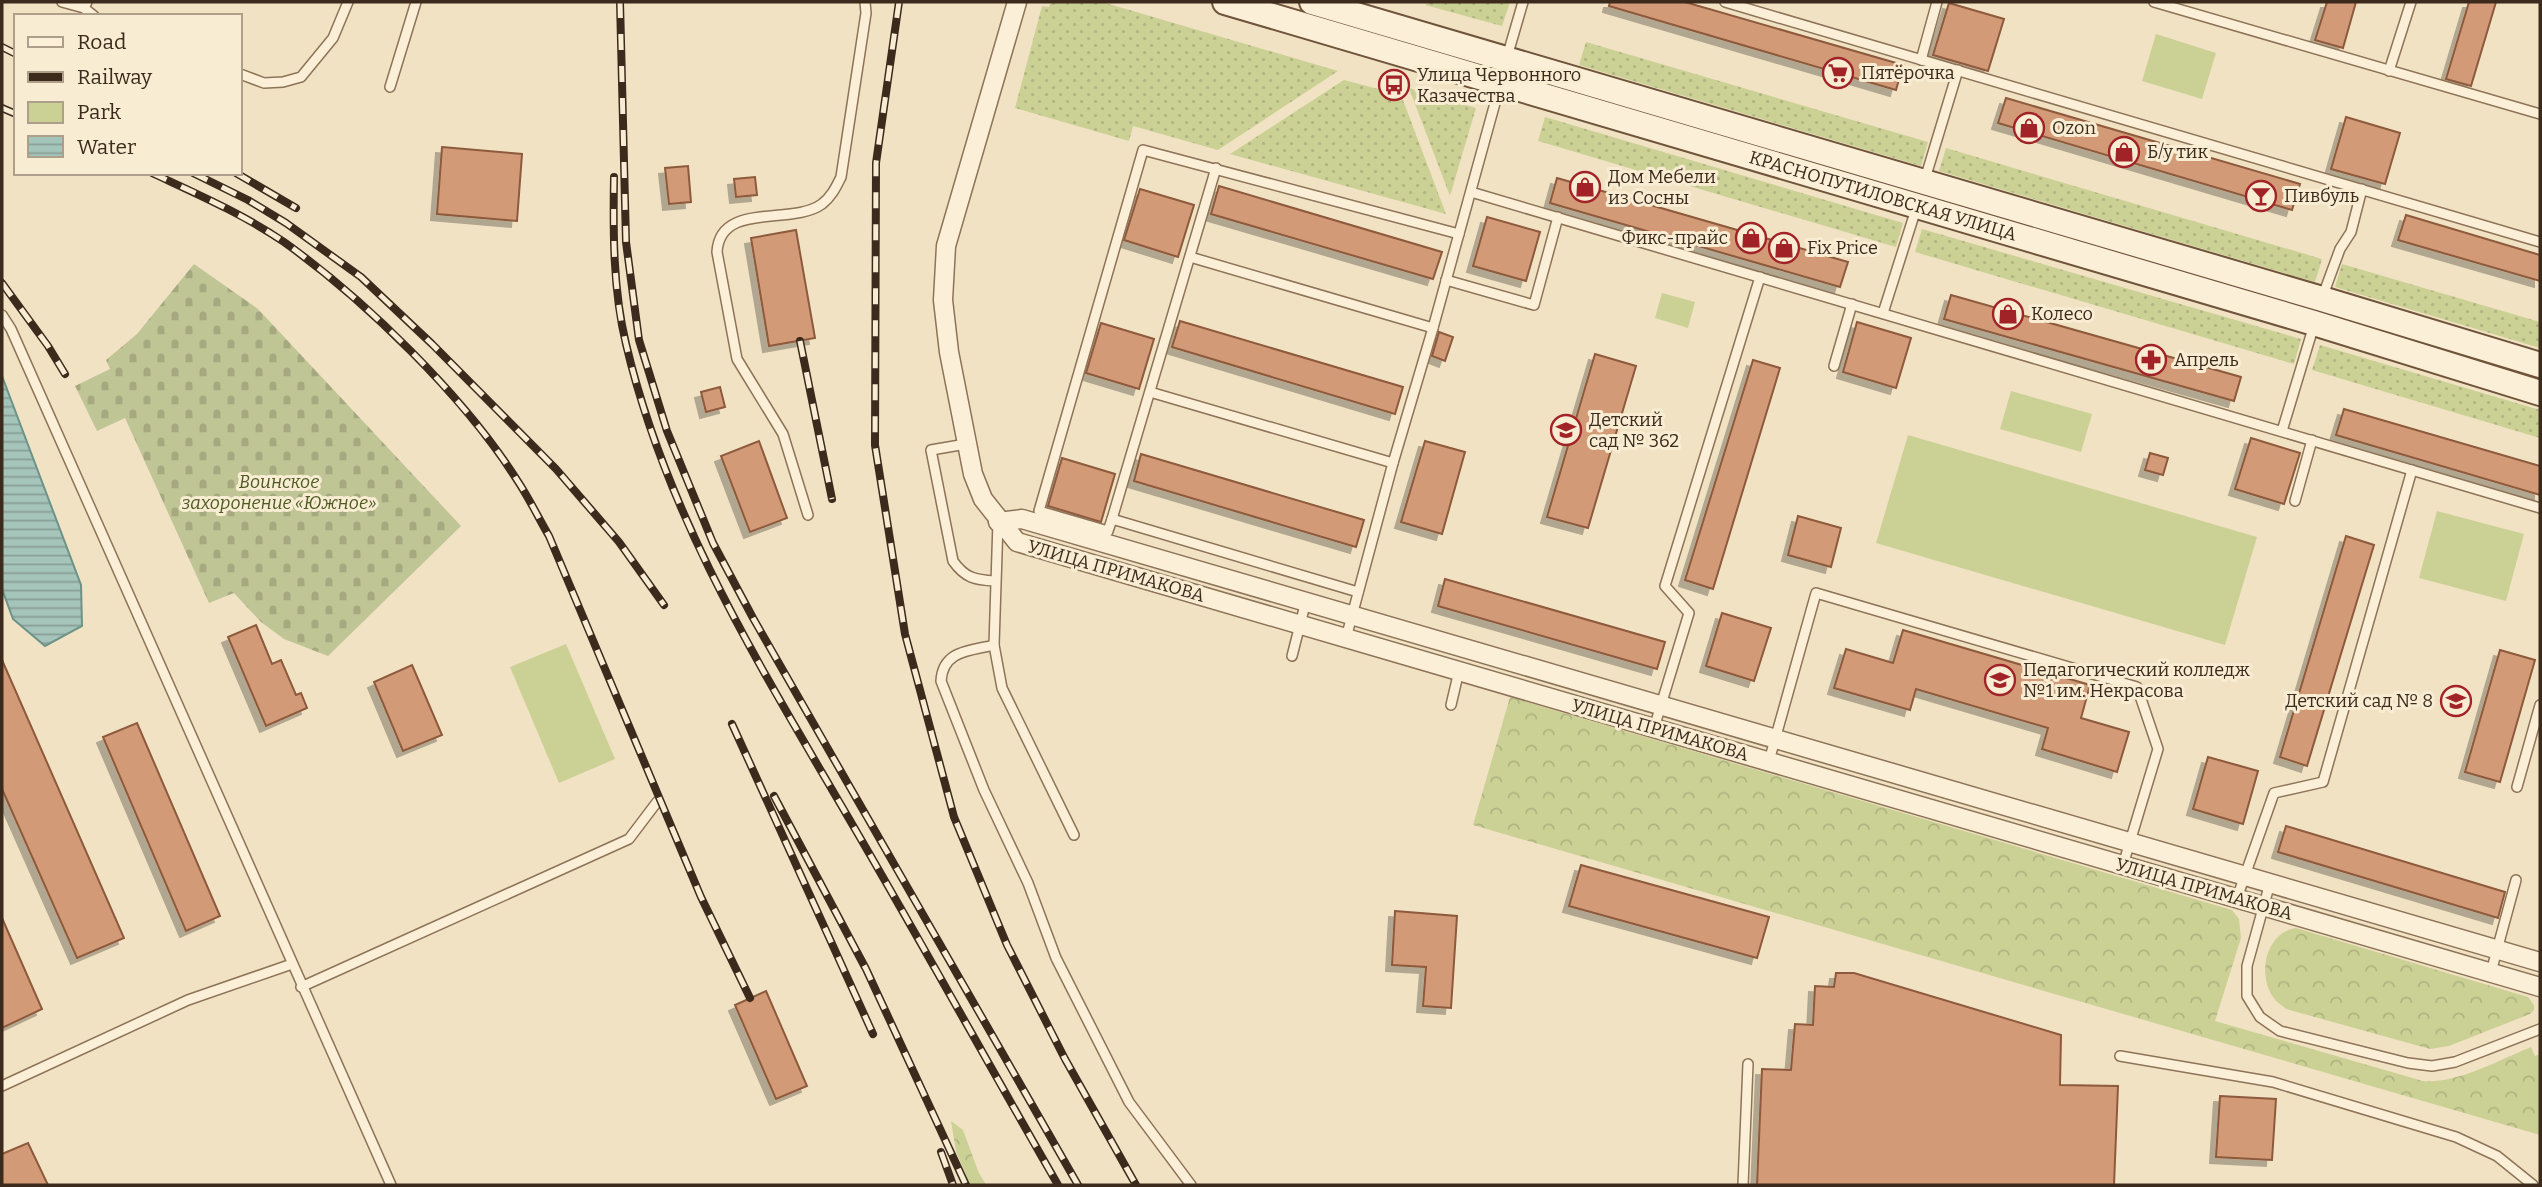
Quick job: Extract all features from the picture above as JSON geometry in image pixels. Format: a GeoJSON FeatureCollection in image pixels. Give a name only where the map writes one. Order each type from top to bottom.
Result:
{"type":"FeatureCollection","features":[{"type":"Feature","properties":{"kind":"main road","name":"КРАСНОПУТИЛОВСКАЯ УЛИЦА"},"geometry":{"type":"LineString","coordinates":[[1226,2],[1500,83],[2322,299],[2540,365]]}},
{"type":"Feature","properties":{"kind":"main road","name":"КРАСНОПУТИЛОВСКАЯ УЛИЦА"},"geometry":{"type":"LineString","coordinates":[[1312,2],[1507,60],[2315,324],[2540,393]]}},
{"type":"Feature","properties":{"kind":"street"},"geometry":{"type":"LineString","coordinates":[[999,522],[983,499],[973,474],[949,352],[943,300],[946,246],[1017,2]]}},
{"type":"Feature","properties":{"kind":"street","name":"УЛИЦА ПРИМАКОВА"},"geometry":{"type":"LineString","coordinates":[[999,522],[1022,519],[2540,962]]}},
{"type":"Feature","properties":{"kind":"street","name":"УЛИЦА ПРИМАКОВА"},"geometry":{"type":"LineString","coordinates":[[999,522],[1017,542],[2540,986]]}},
{"type":"Feature","properties":{"kind":"lane"},"geometry":{"type":"LineString","coordinates":[[62,2],[85,5]]}},
{"type":"Feature","properties":{"kind":"lane"},"geometry":{"type":"LineString","coordinates":[[242,75],[264,83],[302,77],[332,38],[348,2]]}},
{"type":"Feature","properties":{"kind":"lane"},"geometry":{"type":"LineString","coordinates":[[390,87],[416,2]]}},
{"type":"Feature","properties":{"kind":"lane"},"geometry":{"type":"LineString","coordinates":[[808,515],[783,434],[737,359],[717,241],[732,224],[746,219],[805,213],[831,196],[841,177],[866,13],[865,2]]}},
{"type":"Feature","properties":{"kind":"lane"},"geometry":{"type":"LineString","coordinates":[[1507,60],[1523,2]]}},
{"type":"Feature","properties":{"kind":"lane"},"geometry":{"type":"LineString","coordinates":[[1726,2],[2540,242]]}},
{"type":"Feature","properties":{"kind":"lane"},"geometry":{"type":"LineString","coordinates":[[1921,60],[1937,2]]}},
{"type":"Feature","properties":{"kind":"lane"},"geometry":{"type":"LineString","coordinates":[[2154,2],[2540,114]]}},
{"type":"Feature","properties":{"kind":"lane"},"geometry":{"type":"LineString","coordinates":[[2389,71],[2411,2]]}},
{"type":"Feature","properties":{"kind":"lane"},"geometry":{"type":"LineString","coordinates":[[1883,313],[1958,71]]}},
{"type":"Feature","properties":{"kind":"lane"},"geometry":{"type":"LineString","coordinates":[[1346,638],[1500,83]]}},
{"type":"Feature","properties":{"kind":"lane"},"geometry":{"type":"LineString","coordinates":[[1216,168],[1108,531],[1039,511],[1143,150],[1216,168],[1460,234]]}},
{"type":"Feature","properties":{"kind":"lane"},"geometry":{"type":"LineString","coordinates":[[2282,431],[2322,299],[2340,249],[2351,232],[2361,189]]}},
{"type":"Feature","properties":{"kind":"lane"},"geometry":{"type":"LineString","coordinates":[[1471,192],[2540,508]]}},
{"type":"Feature","properties":{"kind":"lane"},"geometry":{"type":"LineString","coordinates":[[1446,280],[1534,305],[1558,217]]}},
{"type":"Feature","properties":{"kind":"lane"},"geometry":{"type":"LineString","coordinates":[[1190,257],[1433,328]]}},
{"type":"Feature","properties":{"kind":"lane"},"geometry":{"type":"LineString","coordinates":[[1654,728],[1689,613],[1665,586],[1760,277]]}},
{"type":"Feature","properties":{"kind":"lane"},"geometry":{"type":"LineString","coordinates":[[1835,366],[1852,304]]}},
{"type":"Feature","properties":{"kind":"lane"},"geometry":{"type":"LineString","coordinates":[[2,315],[11,329],[391,1185]]}},
{"type":"Feature","properties":{"kind":"lane"},"geometry":{"type":"LineString","coordinates":[[1150,391],[1393,463]]}},
{"type":"Feature","properties":{"kind":"lane"},"geometry":{"type":"LineString","coordinates":[[2295,501],[2312,440]]}},
{"type":"Feature","properties":{"kind":"lane"},"geometry":{"type":"LineString","coordinates":[[966,444],[932,450],[953,561],[961,573],[974,580],[995,581]]}},
{"type":"Feature","properties":{"kind":"lane"},"geometry":{"type":"LineString","coordinates":[[2237,898],[2274,793],[2323,782],[2412,470]]}},
{"type":"Feature","properties":{"kind":"lane"},"geometry":{"type":"LineString","coordinates":[[1112,519],[1358,592]]}},
{"type":"Feature","properties":{"kind":"lane"},"geometry":{"type":"LineString","coordinates":[[999,522],[994,645],[1002,688],[1074,835]]}},
{"type":"Feature","properties":{"kind":"lane"},"geometry":{"type":"LineString","coordinates":[[1769,761],[1816,593],[2137,687],[2158,749],[2123,865]]}},
{"type":"Feature","properties":{"kind":"lane"},"geometry":{"type":"LineString","coordinates":[[1292,656],[1306,601]]}},
{"type":"Feature","properties":{"kind":"lane"},"geometry":{"type":"LineString","coordinates":[[994,645],[957,654],[947,660],[942,669],[941,681],[984,790],[1028,883],[1056,958],[1129,1102],[1191,1185]]}},
{"type":"Feature","properties":{"kind":"lane"},"geometry":{"type":"LineString","coordinates":[[1451,705],[1459,671]]}},
{"type":"Feature","properties":{"kind":"lane"},"geometry":{"type":"LineString","coordinates":[[2517,787],[2540,705]]}},
{"type":"Feature","properties":{"kind":"lane"},"geometry":{"type":"LineString","coordinates":[[301,987],[629,839],[657,802]]}},
{"type":"Feature","properties":{"kind":"lane"},"geometry":{"type":"LineString","coordinates":[[2491,972],[2516,880]]}},
{"type":"Feature","properties":{"kind":"lane"},"geometry":{"type":"LineString","coordinates":[[2270,883],[2246,966],[2247,996],[2260,1017],[2280,1031],[2432,1066],[2455,1062],[2540,1029]]}},
{"type":"Feature","properties":{"kind":"lane"},"geometry":{"type":"LineString","coordinates":[[2,1086],[188,1000],[292,964]]}},
{"type":"Feature","properties":{"kind":"lane"},"geometry":{"type":"LineString","coordinates":[[2120,1056],[2273,1082],[2456,1137],[2497,1156],[2533,1185]]}},
{"type":"Feature","properties":{"kind":"lane"},"geometry":{"type":"LineString","coordinates":[[1743,1185],[1748,1063]]}},
{"type":"Feature","properties":{"kind":"green space"},"geometry":{"type":"Polygon","coordinates":[[[1051,2],[1102,2],[1338,71],[1218,150],[1133,126],[1129,141],[1015,108],[1042,6],[1049,7],[1051,2]]]}},
{"type":"Feature","properties":{"kind":"green space"},"geometry":{"type":"Polygon","coordinates":[[[1430,2],[1510,2],[1502,26],[1425,5],[1430,2]]]}},
{"type":"Feature","properties":{"kind":"green space"},"geometry":{"type":"Polygon","coordinates":[[[2156,34],[2216,53],[2202,99],[2142,81],[2156,34]]]}},
{"type":"Feature","properties":{"kind":"green space"},"geometry":{"type":"Polygon","coordinates":[[[1586,42],[1928,142],[1921,166],[1579,65],[1586,42]]]}},
{"type":"Feature","properties":{"kind":"green space"},"geometry":{"type":"Polygon","coordinates":[[[1344,80],[1401,95],[1446,214],[1230,154],[1344,80]]]}},
{"type":"Feature","properties":{"kind":"green space"},"geometry":{"type":"Polygon","coordinates":[[[1409,88],[1476,108],[1450,196],[1409,88]]]}},
{"type":"Feature","properties":{"kind":"green space"},"geometry":{"type":"Polygon","coordinates":[[[1545,117],[1903,223],[1896,247],[1538,141],[1545,117]]]}},
{"type":"Feature","properties":{"kind":"green space"},"geometry":{"type":"Polygon","coordinates":[[[1946,148],[2322,259],[2315,282],[1939,171],[1946,148]]]}},
{"type":"Feature","properties":{"kind":"green space"},"geometry":{"type":"Polygon","coordinates":[[[1922,229],[2301,339],[2294,364],[1915,252],[1922,229]]]}},
{"type":"Feature","properties":{"kind":"green space","name":"Воинское захоронение «Южное»"},"geometry":{"type":"Polygon","coordinates":[[[194,264],[258,309],[461,526],[328,656],[284,639],[261,622],[234,593],[209,603],[125,418],[97,431],[75,386],[110,369],[106,360],[137,334],[194,264]]]}},
{"type":"Feature","properties":{"kind":"green space"},"geometry":{"type":"Polygon","coordinates":[[[2342,264],[2540,322],[2540,348],[2335,287],[2342,264]]]}},
{"type":"Feature","properties":{"kind":"green space"},"geometry":{"type":"Polygon","coordinates":[[[1662,293],[1695,302],[1688,328],[1655,318],[1662,293]]]}},
{"type":"Feature","properties":{"kind":"green space"},"geometry":{"type":"Polygon","coordinates":[[[2320,345],[2540,410],[2540,438],[2312,370],[2320,345]]]}},
{"type":"Feature","properties":{"kind":"green space"},"geometry":{"type":"Polygon","coordinates":[[[2011,391],[2092,414],[2081,452],[2000,429],[2011,391]]]}},
{"type":"Feature","properties":{"kind":"green space"},"geometry":{"type":"Polygon","coordinates":[[[1908,435],[2257,537],[2225,645],[1876,543],[1908,435]]]}},
{"type":"Feature","properties":{"kind":"green space"},"geometry":{"type":"Polygon","coordinates":[[[2437,511],[2524,534],[2506,601],[2419,578],[2437,511]]]}},
{"type":"Feature","properties":{"kind":"green space"},"geometry":{"type":"Polygon","coordinates":[[[566,644],[615,759],[559,783],[510,667],[566,644]]]}},
{"type":"Feature","properties":{"kind":"green space"},"geometry":{"type":"Polygon","coordinates":[[[1510,697],[2232,910],[2239,919],[2241,938],[2215,1021],[2423,1081],[2464,1075],[2531,1047],[2535,1056],[2540,1054],[2540,1135],[1473,825],[1510,697]]]}},
{"type":"Feature","properties":{"kind":"green space"},"geometry":{"type":"Polygon","coordinates":[[[2296,928],[2528,997],[2534,1010],[2530,1014],[2449,1046],[2430,1049],[2286,1009],[2274,999],[2268,988],[2265,966],[2271,946],[2278,937],[2296,928]]]}},
{"type":"Feature","properties":{"kind":"green space"},"geometry":{"type":"Polygon","coordinates":[[[951,1121],[963,1130],[986,1185],[970,1185],[956,1151],[951,1121]]]}},
{"type":"Feature","properties":{"kind":"water"},"geometry":{"type":"Polygon","coordinates":[[[2,376],[81,585],[82,626],[45,646],[13,619],[2,589],[2,376]]]}},
{"type":"Feature","properties":{"kind":"building"},"geometry":{"type":"Polygon","coordinates":[[[1610,2],[1685,2],[1903,65],[1896,90],[1609,6],[1610,2]]]}},
{"type":"Feature","properties":{"kind":"building"},"geometry":{"type":"Polygon","coordinates":[[[2327,2],[2356,2],[2343,48],[2315,40],[2327,2]]]}},
{"type":"Feature","properties":{"kind":"building"},"geometry":{"type":"Polygon","coordinates":[[[2469,2],[2496,2],[2471,86],[2446,79],[2469,2]]]}},
{"type":"Feature","properties":{"kind":"building"},"geometry":{"type":"Polygon","coordinates":[[[1949,3],[2004,19],[1988,71],[1933,55],[1949,3]]]}},
{"type":"Feature","properties":{"kind":"building"},"geometry":{"type":"Polygon","coordinates":[[[2006,98],[2300,184],[2292,210],[1998,123],[2006,98]]]}},
{"type":"Feature","properties":{"kind":"building"},"geometry":{"type":"Polygon","coordinates":[[[2346,117],[2400,133],[2385,184],[2331,169],[2346,117]]]}},
{"type":"Feature","properties":{"kind":"building"},"geometry":{"type":"Polygon","coordinates":[[[442,147],[522,154],[517,221],[437,214],[442,147]]]}},
{"type":"Feature","properties":{"kind":"building"},"geometry":{"type":"Polygon","coordinates":[[[688,166],[691,202],[669,204],[665,168],[688,166]]]}},
{"type":"Feature","properties":{"kind":"building"},"geometry":{"type":"Polygon","coordinates":[[[755,177],[757,195],[736,197],[734,179],[755,177]]]}},
{"type":"Feature","properties":{"kind":"building"},"geometry":{"type":"Polygon","coordinates":[[[1557,178],[1848,262],[1840,287],[1550,203],[1557,178]]]}},
{"type":"Feature","properties":{"kind":"building"},"geometry":{"type":"Polygon","coordinates":[[[1219,186],[1442,252],[1433,279],[1211,214],[1219,186]]]}},
{"type":"Feature","properties":{"kind":"building"},"geometry":{"type":"Polygon","coordinates":[[[1140,189],[1194,205],[1178,257],[1124,240],[1140,189]]]}},
{"type":"Feature","properties":{"kind":"building"},"geometry":{"type":"Polygon","coordinates":[[[2406,215],[2540,255],[2540,281],[2398,240],[2406,215]]]}},
{"type":"Feature","properties":{"kind":"building"},"geometry":{"type":"Polygon","coordinates":[[[1487,217],[1540,232],[1526,281],[1473,266],[1487,217]]]}},
{"type":"Feature","properties":{"kind":"building"},"geometry":{"type":"Polygon","coordinates":[[[796,230],[815,338],[769,346],[751,238],[796,230]]]}},
{"type":"Feature","properties":{"kind":"building"},"geometry":{"type":"Polygon","coordinates":[[[1951,295],[2241,377],[2234,401],[1944,319],[1951,295]]]}},
{"type":"Feature","properties":{"kind":"building"},"geometry":{"type":"Polygon","coordinates":[[[1180,321],[1403,387],[1395,414],[1172,347],[1180,321]]]}},
{"type":"Feature","properties":{"kind":"building"},"geometry":{"type":"Polygon","coordinates":[[[1857,322],[1911,338],[1896,388],[1843,372],[1857,322]]]}},
{"type":"Feature","properties":{"kind":"building"},"geometry":{"type":"Polygon","coordinates":[[[1101,323],[1154,339],[1139,389],[1086,373],[1101,323]]]}},
{"type":"Feature","properties":{"kind":"building"},"geometry":{"type":"Polygon","coordinates":[[[1439,332],[1453,337],[1445,361],[1432,356],[1439,332]]]}},
{"type":"Feature","properties":{"kind":"building"},"geometry":{"type":"Polygon","coordinates":[[[1595,354],[1636,366],[1588,528],[1547,517],[1595,354]]]}},
{"type":"Feature","properties":{"kind":"building"},"geometry":{"type":"Polygon","coordinates":[[[1753,360],[1780,368],[1713,589],[1685,580],[1753,360]]]}},
{"type":"Feature","properties":{"kind":"building"},"geometry":{"type":"Polygon","coordinates":[[[720,387],[725,407],[706,412],[701,392],[720,387]]]}},
{"type":"Feature","properties":{"kind":"building"},"geometry":{"type":"Polygon","coordinates":[[[2344,409],[2540,466],[2540,495],[2336,435],[2344,409]]]}},
{"type":"Feature","properties":{"kind":"building"},"geometry":{"type":"Polygon","coordinates":[[[2251,438],[2300,453],[2284,504],[2235,489],[2251,438]]]}},
{"type":"Feature","properties":{"kind":"building"},"geometry":{"type":"Polygon","coordinates":[[[759,441],[787,518],[750,532],[721,456],[759,441]]]}},
{"type":"Feature","properties":{"kind":"building"},"geometry":{"type":"Polygon","coordinates":[[[1425,441],[1465,452],[1442,534],[1401,522],[1425,441]]]}},
{"type":"Feature","properties":{"kind":"building"},"geometry":{"type":"Polygon","coordinates":[[[2150,453],[2168,458],[2163,475],[2145,470],[2150,453]]]}},
{"type":"Feature","properties":{"kind":"building"},"geometry":{"type":"Polygon","coordinates":[[[1141,454],[1364,520],[1356,547],[1134,481],[1141,454]]]}},
{"type":"Feature","properties":{"kind":"building"},"geometry":{"type":"Polygon","coordinates":[[[1062,458],[1115,474],[1101,522],[1048,506],[1062,458]]]}},
{"type":"Feature","properties":{"kind":"building"},"geometry":{"type":"Polygon","coordinates":[[[1798,516],[1841,528],[1831,567],[1788,555],[1798,516]]]}},
{"type":"Feature","properties":{"kind":"building"},"geometry":{"type":"Polygon","coordinates":[[[2346,536],[2374,545],[2307,766],[2280,757],[2346,536]]]}},
{"type":"Feature","properties":{"kind":"building"},"geometry":{"type":"Polygon","coordinates":[[[1445,579],[1665,642],[1657,669],[1438,606],[1445,579]]]}},
{"type":"Feature","properties":{"kind":"building"},"geometry":{"type":"Polygon","coordinates":[[[1722,613],[1771,628],[1754,681],[1706,666],[1722,613]]]}},
{"type":"Feature","properties":{"kind":"building"},"geometry":{"type":"Polygon","coordinates":[[[256,625],[272,664],[281,660],[296,695],[301,693],[307,708],[266,726],[228,637],[256,625]]]}},
{"type":"Feature","properties":{"kind":"building"},"geometry":{"type":"Polygon","coordinates":[[[1903,630],[2090,685],[2081,718],[2129,732],[2117,772],[2042,749],[2048,728],[1916,689],[1910,710],[1834,688],[1846,649],[1893,663],[1903,630]]]}},
{"type":"Feature","properties":{"kind":"building"},"geometry":{"type":"Polygon","coordinates":[[[2500,650],[2535,660],[2500,782],[2465,772],[2500,650]]]}},
{"type":"Feature","properties":{"kind":"building"},"geometry":{"type":"Polygon","coordinates":[[[2,660],[124,938],[77,958],[2,789],[2,660]]]}},
{"type":"Feature","properties":{"kind":"building"},"geometry":{"type":"Polygon","coordinates":[[[412,665],[442,735],[403,751],[374,682],[412,665]]]}},
{"type":"Feature","properties":{"kind":"building"},"geometry":{"type":"Polygon","coordinates":[[[137,723],[220,916],[186,931],[103,737],[137,723]]]}},
{"type":"Feature","properties":{"kind":"building"},"geometry":{"type":"Polygon","coordinates":[[[2208,757],[2258,771],[2243,824],[2193,809],[2208,757]]]}},
{"type":"Feature","properties":{"kind":"building"},"geometry":{"type":"Polygon","coordinates":[[[2286,826],[2505,892],[2498,918],[2278,852],[2286,826]]]}},
{"type":"Feature","properties":{"kind":"building"},"geometry":{"type":"Polygon","coordinates":[[[1581,865],[1769,917],[1757,958],[1569,906],[1581,865]]]}},
{"type":"Feature","properties":{"kind":"building"},"geometry":{"type":"Polygon","coordinates":[[[1395,911],[1457,916],[1451,1008],[1423,1006],[1426,967],[1392,965],[1395,911]]]}},
{"type":"Feature","properties":{"kind":"building"},"geometry":{"type":"Polygon","coordinates":[[[2,918],[42,1009],[2,1028],[2,918]]]}},
{"type":"Feature","properties":{"kind":"building"},"geometry":{"type":"Polygon","coordinates":[[[1836,973],[1854,973],[2061,1035],[2060,1085],[2118,1086],[2114,1185],[1757,1185],[1762,1069],[1791,1070],[1795,1024],[1813,1025],[1815,986],[1834,987],[1836,973]]]}},
{"type":"Feature","properties":{"kind":"building"},"geometry":{"type":"Polygon","coordinates":[[[766,991],[807,1086],[776,1099],[735,1005],[766,991]]]}},
{"type":"Feature","properties":{"kind":"building"},"geometry":{"type":"Polygon","coordinates":[[[2220,1096],[2276,1099],[2272,1160],[2216,1157],[2220,1096]]]}},
{"type":"Feature","properties":{"kind":"building"},"geometry":{"type":"Polygon","coordinates":[[[28,1143],[48,1185],[2,1185],[2,1154],[28,1143]]]}},
{"type":"Feature","properties":{"kind":"railway"},"geometry":{"type":"LineString","coordinates":[[620,2],[626,242],[639,340],[667,431],[713,543],[753,618],[1078,1185]]}},
{"type":"Feature","properties":{"kind":"railway"},"geometry":{"type":"LineString","coordinates":[[899,2],[876,163],[875,445],[905,634],[954,817],[1007,945],[1065,1059],[1136,1185]]}},
{"type":"Feature","properties":{"kind":"railway"},"geometry":{"type":"LineString","coordinates":[[2,47],[14,53]]}},
{"type":"Feature","properties":{"kind":"railway"},"geometry":{"type":"LineString","coordinates":[[2,108],[14,113]]}},
{"type":"Feature","properties":{"kind":"railway"},"geometry":{"type":"LineString","coordinates":[[156,175],[252,222],[315,265],[411,351],[495,448],[549,536],[701,897],[750,998]]}},
{"type":"Feature","properties":{"kind":"railway"},"geometry":{"type":"LineString","coordinates":[[197,175],[248,200],[286,223],[361,277],[556,469],[619,542],[664,605]]}},
{"type":"Feature","properties":{"kind":"railway"},"geometry":{"type":"LineString","coordinates":[[239,175],[296,208]]}},
{"type":"Feature","properties":{"kind":"railway"},"geometry":{"type":"LineString","coordinates":[[614,177],[616,282],[626,344],[644,410],[693,535],[722,595],[787,713],[1058,1185]]}},
{"type":"Feature","properties":{"kind":"railway"},"geometry":{"type":"LineString","coordinates":[[2,283],[65,374]]}},
{"type":"Feature","properties":{"kind":"railway"},"geometry":{"type":"LineString","coordinates":[[800,341],[832,499]]}},
{"type":"Feature","properties":{"kind":"railway"},"geometry":{"type":"LineString","coordinates":[[732,724],[873,1034]]}},
{"type":"Feature","properties":{"kind":"railway"},"geometry":{"type":"LineString","coordinates":[[774,796],[866,969],[966,1185]]}},
{"type":"Feature","properties":{"kind":"railway"},"geometry":{"type":"LineString","coordinates":[[941,1152],[953,1185]]}},
{"type":"Feature","properties":{"kind":"place","name":"Пятёрочка"},"geometry":{"type":"Point","coordinates":[1838,73]}},
{"type":"Feature","properties":{"kind":"place","name":"Улица Червонного Казачества"},"geometry":{"type":"Point","coordinates":[1394,85]}},
{"type":"Feature","properties":{"kind":"place","name":"Ozon"},"geometry":{"type":"Point","coordinates":[2029,128]}},
{"type":"Feature","properties":{"kind":"place","name":"Б/у тик"},"geometry":{"type":"Point","coordinates":[2124,152]}},
{"type":"Feature","properties":{"kind":"place","name":"Дом Мебели из Сосны"},"geometry":{"type":"Point","coordinates":[1585,187]}},
{"type":"Feature","properties":{"kind":"place","name":"Пивбуль"},"geometry":{"type":"Point","coordinates":[2261,196]}},
{"type":"Feature","properties":{"kind":"place","name":"Фикс-прайс"},"geometry":{"type":"Point","coordinates":[1751,238]}},
{"type":"Feature","properties":{"kind":"place","name":"Fix Price"},"geometry":{"type":"Point","coordinates":[1784,248]}},
{"type":"Feature","properties":{"kind":"place","name":"Колесо"},"geometry":{"type":"Point","coordinates":[2008,314]}},
{"type":"Feature","properties":{"kind":"place","name":"Апрель"},"geometry":{"type":"Point","coordinates":[2151,360]}},
{"type":"Feature","properties":{"kind":"place","name":"Детский сад № 362"},"geometry":{"type":"Point","coordinates":[1566,430]}},
{"type":"Feature","properties":{"kind":"place","name":"Педагогический колледж №1 им. Некрасова"},"geometry":{"type":"Point","coordinates":[2000,680]}},
{"type":"Feature","properties":{"kind":"place","name":"Детский сад № 8"},"geometry":{"type":"Point","coordinates":[2456,701]}}]}
